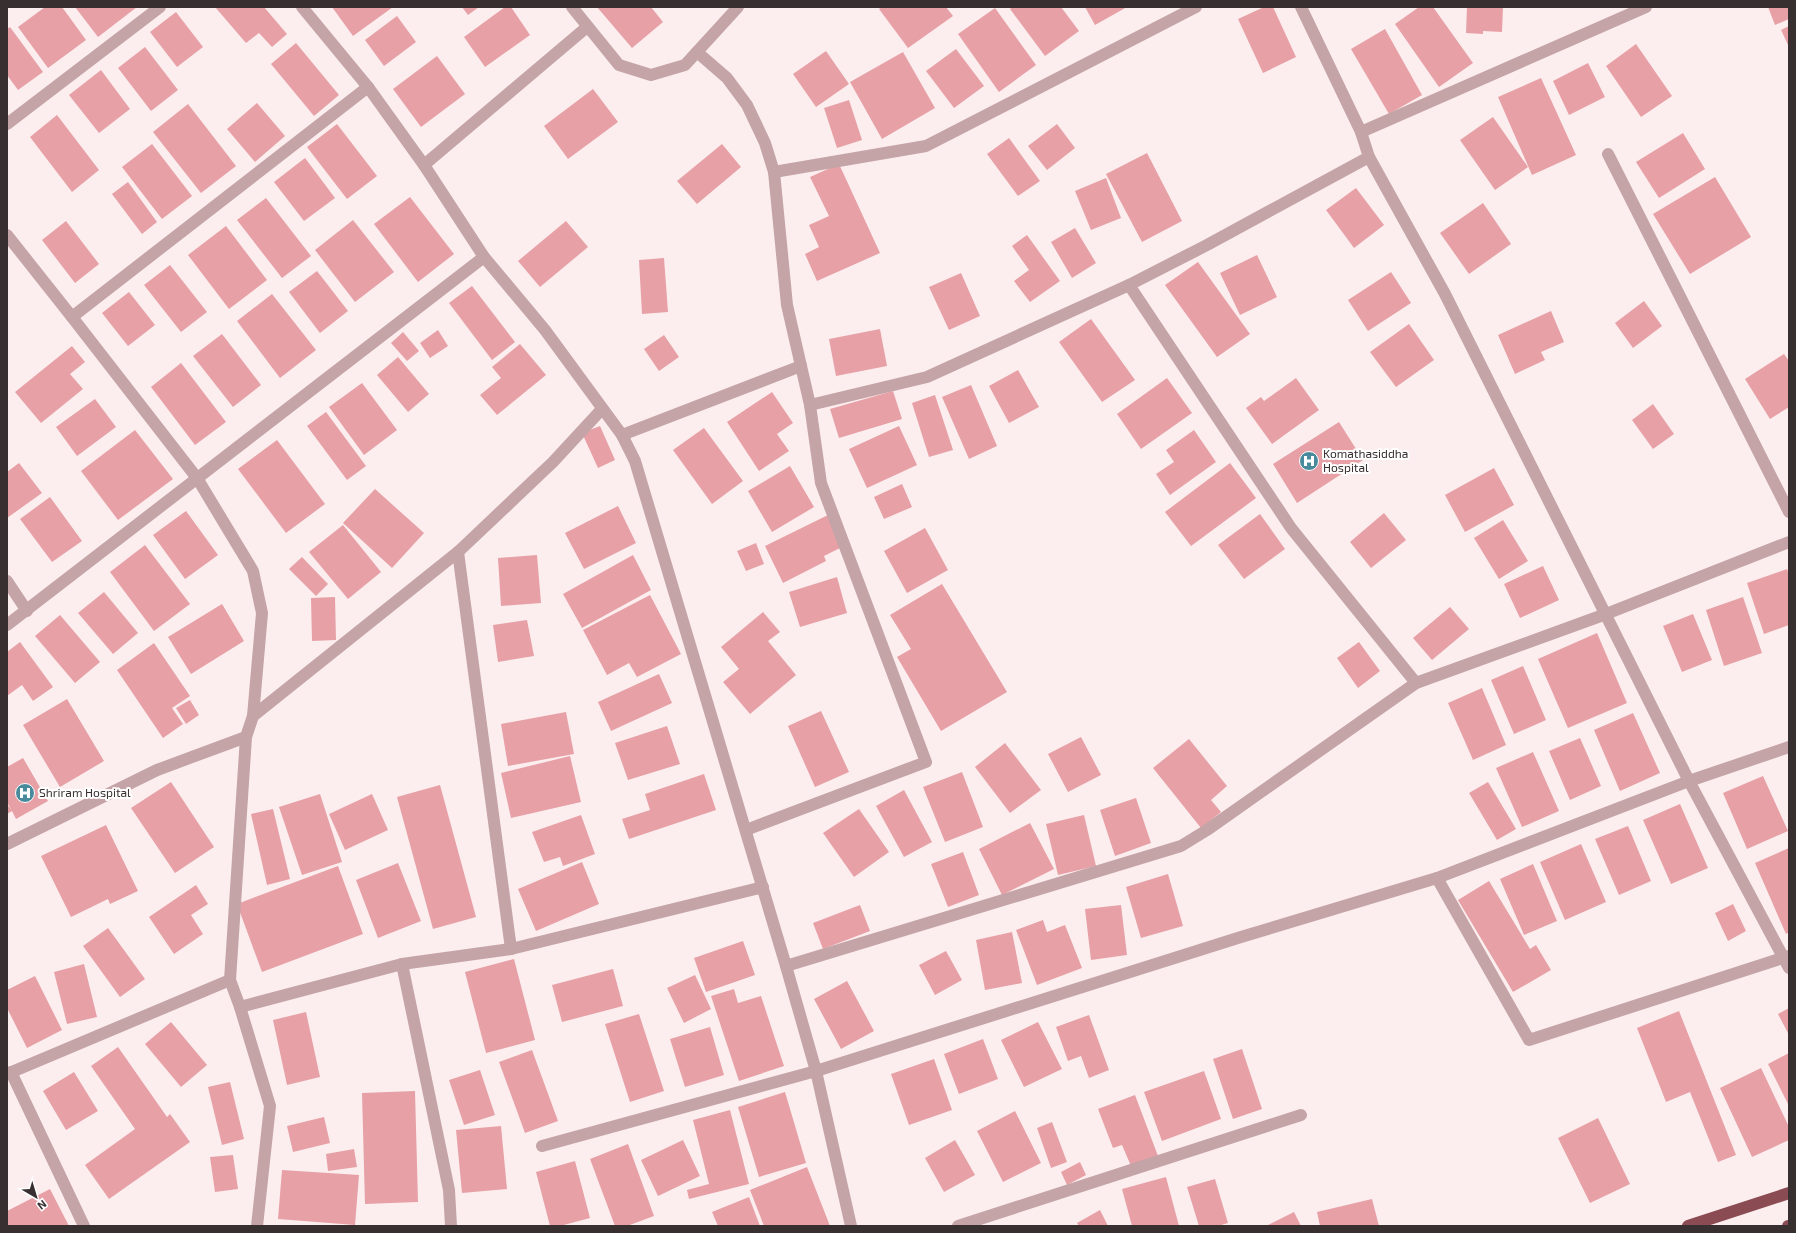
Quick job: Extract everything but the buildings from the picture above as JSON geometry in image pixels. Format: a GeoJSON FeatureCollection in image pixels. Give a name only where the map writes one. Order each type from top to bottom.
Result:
{"type":"FeatureCollection","features":[{"type":"Feature","properties":{"kind":"highway"},"geometry":{"type":"LineString","coordinates":[[1688,1226],[1789,1194]]}},
{"type":"Feature","properties":{"kind":"street"},"geometry":{"type":"LineString","coordinates":[[7,124],[160,7]]}},
{"type":"Feature","properties":{"kind":"street"},"geometry":{"type":"LineString","coordinates":[[302,7],[368,87],[424,165],[484,257],[545,330],[622,435],[635,462],[763,887],[816,1071],[851,1226]]}},
{"type":"Feature","properties":{"kind":"street"},"geometry":{"type":"LineString","coordinates":[[572,7],[619,66],[651,75],[685,65],[738,7]]}},
{"type":"Feature","properties":{"kind":"street"},"geometry":{"type":"LineString","coordinates":[[774,172],[926,146],[1196,7]]}},
{"type":"Feature","properties":{"kind":"street"},"geometry":{"type":"LineString","coordinates":[[1301,7],[1361,132],[1370,157],[1444,294],[1689,781],[1787,961],[1529,1040],[1436,878]]}},
{"type":"Feature","properties":{"kind":"street"},"geometry":{"type":"LineString","coordinates":[[1361,132],[1646,7]]}},
{"type":"Feature","properties":{"kind":"street"},"geometry":{"type":"LineString","coordinates":[[424,165],[587,27]]}},
{"type":"Feature","properties":{"kind":"street"},"geometry":{"type":"LineString","coordinates":[[697,52],[727,78],[748,105],[765,143],[774,172],[787,305],[810,405],[821,483],[926,762],[746,830]]}},
{"type":"Feature","properties":{"kind":"street"},"geometry":{"type":"LineString","coordinates":[[72,317],[368,87]]}},
{"type":"Feature","properties":{"kind":"street"},"geometry":{"type":"LineString","coordinates":[[1608,154],[1789,512]]}},
{"type":"Feature","properties":{"kind":"street"},"geometry":{"type":"LineString","coordinates":[[810,405],[927,377],[1128,285],[1207,245],[1370,157]]}},
{"type":"Feature","properties":{"kind":"street"},"geometry":{"type":"LineString","coordinates":[[7,235],[197,478],[253,571],[262,613],[253,716],[246,737],[230,980],[240,1007],[270,1106],[257,1226]]}},
{"type":"Feature","properties":{"kind":"street"},"geometry":{"type":"LineString","coordinates":[[7,625],[484,257]]}},
{"type":"Feature","properties":{"kind":"street"},"geometry":{"type":"LineString","coordinates":[[1128,285],[1291,528],[1416,683]]}},
{"type":"Feature","properties":{"kind":"street"},"geometry":{"type":"LineString","coordinates":[[622,435],[801,366]]}},
{"type":"Feature","properties":{"kind":"street"},"geometry":{"type":"LineString","coordinates":[[253,716],[458,552],[553,462],[602,409]]}},
{"type":"Feature","properties":{"kind":"street"},"geometry":{"type":"LineString","coordinates":[[786,966],[1181,846],[1416,683],[1606,614],[1789,542]]}},
{"type":"Feature","properties":{"kind":"street"},"geometry":{"type":"LineString","coordinates":[[458,552],[511,949]]}},
{"type":"Feature","properties":{"kind":"street"},"geometry":{"type":"LineString","coordinates":[[7,581],[27,611]]}},
{"type":"Feature","properties":{"kind":"street"},"geometry":{"type":"LineString","coordinates":[[7,844],[157,770],[246,737]]}},
{"type":"Feature","properties":{"kind":"street"},"geometry":{"type":"LineString","coordinates":[[542,1146],[816,1071],[1241,937],[1436,878],[1689,781],[1789,747]]}},
{"type":"Feature","properties":{"kind":"street"},"geometry":{"type":"LineString","coordinates":[[240,1007],[402,964],[511,949],[763,887]]}},
{"type":"Feature","properties":{"kind":"street"},"geometry":{"type":"LineString","coordinates":[[402,964],[448,1190],[451,1226]]}},
{"type":"Feature","properties":{"kind":"street"},"geometry":{"type":"LineString","coordinates":[[84,1226],[9,1073],[230,980]]}},
{"type":"Feature","properties":{"kind":"street"},"geometry":{"type":"LineString","coordinates":[[958,1226],[1301,1115]]}},
{"type":"Feature","properties":{"kind":"place","name":"Komathasiddha Hospital"},"geometry":{"type":"Point","coordinates":[1309,461]}},
{"type":"Feature","properties":{"kind":"place","name":"Shriram Hospital"},"geometry":{"type":"Point","coordinates":[25,793]}}]}
